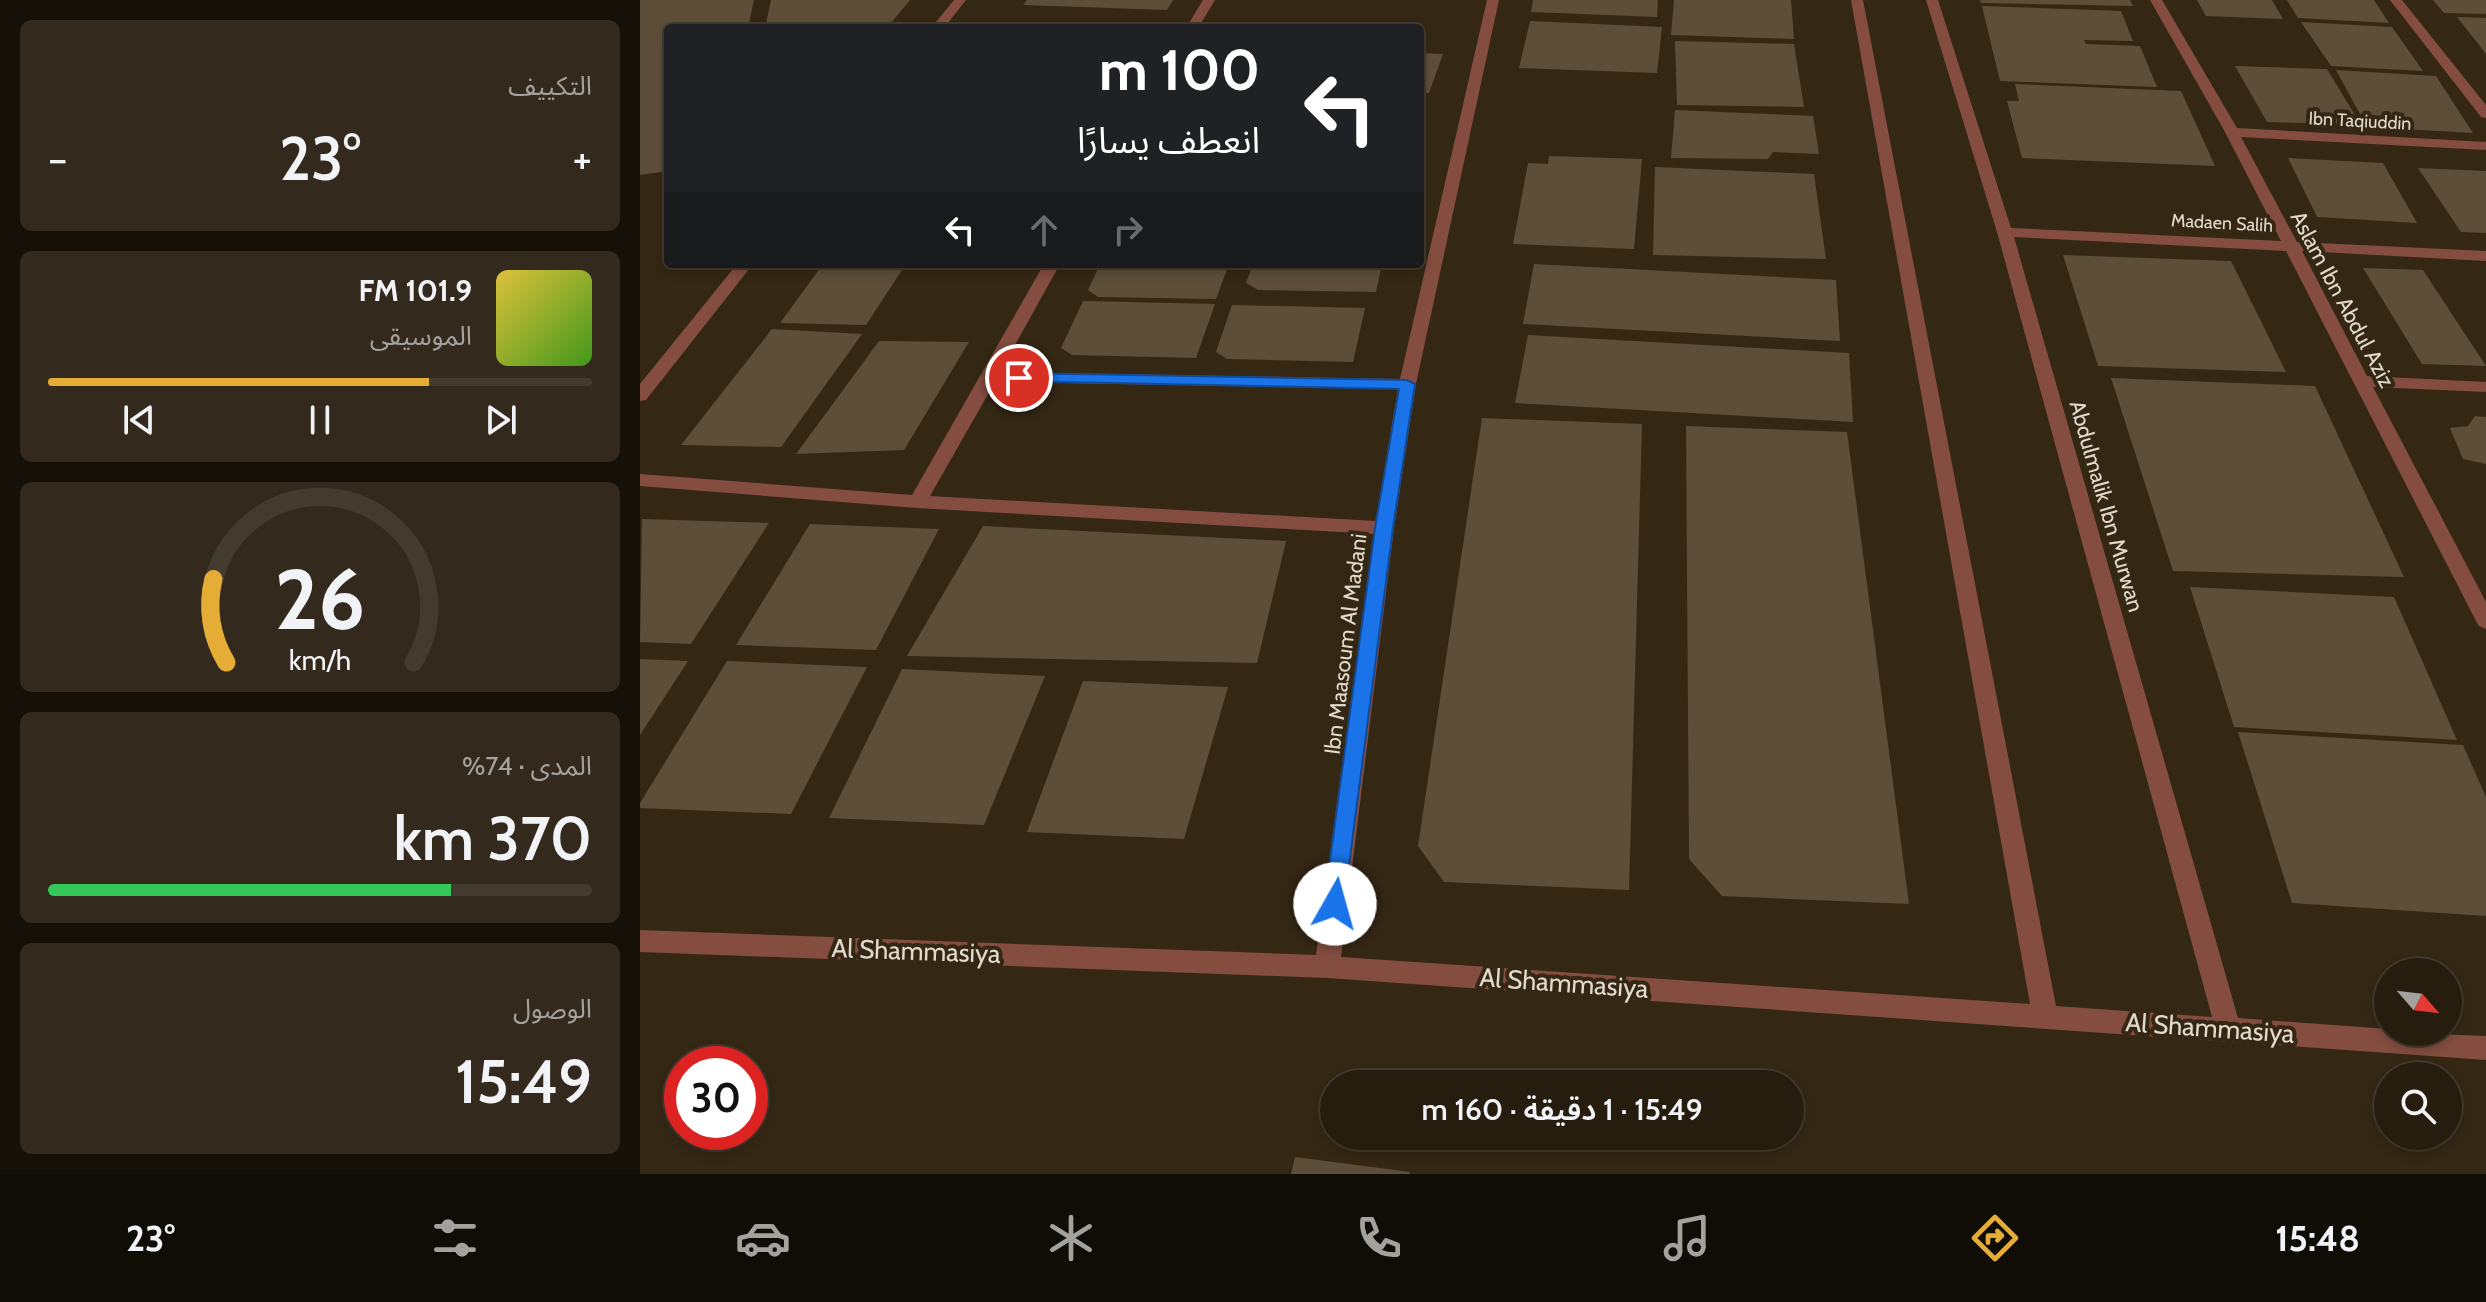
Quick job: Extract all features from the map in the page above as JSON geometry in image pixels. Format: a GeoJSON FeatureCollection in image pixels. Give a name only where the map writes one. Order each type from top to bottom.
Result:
{"type":"FeatureCollection","features":[{"type":"Feature","properties":{"kind":"street"},"geometry":{"type":"LineString","coordinates":[[940,24],[960,0]]}},
{"type":"Feature","properties":{"kind":"street"},"geometry":{"type":"LineString","coordinates":[[1194,24],[1209,0]]}},
{"type":"Feature","properties":{"kind":"street","name":"Ibn Maasoum Al Madani"},"geometry":{"type":"LineString","coordinates":[[1327,967],[1384,528],[1407,384],[1493,0]]}},
{"type":"Feature","properties":{"kind":"street"},"geometry":{"type":"LineString","coordinates":[[1857,0],[2045,1017]]}},
{"type":"Feature","properties":{"kind":"street","name":"Abdulmalik Ibn Murwan"},"geometry":{"type":"LineString","coordinates":[[1932,0],[2005,232],[2228,1028]]}},
{"type":"Feature","properties":{"kind":"street","name":"Aslam Ibn Abdul Aziz"},"geometry":{"type":"LineString","coordinates":[[2156,0],[2232,132],[2486,621]]}},
{"type":"Feature","properties":{"kind":"street"},"geometry":{"type":"LineString","coordinates":[[2396,0],[2486,114]]}},
{"type":"Feature","properties":{"kind":"street","name":"Ibn Taqiuddin"},"geometry":{"type":"LineString","coordinates":[[2232,132],[2486,146]]}},
{"type":"Feature","properties":{"kind":"street","name":"Madaen Salih"},"geometry":{"type":"LineString","coordinates":[[2005,232],[2486,256]]}},
{"type":"Feature","properties":{"kind":"street"},"geometry":{"type":"LineString","coordinates":[[640,396],[742,268]]}},
{"type":"Feature","properties":{"kind":"street"},"geometry":{"type":"LineString","coordinates":[[917,502],[1050,268]]}},
{"type":"Feature","properties":{"kind":"street"},"geometry":{"type":"LineString","coordinates":[[989,377],[1407,384]]}},
{"type":"Feature","properties":{"kind":"street"},"geometry":{"type":"LineString","coordinates":[[2362,381],[2486,387]]}},
{"type":"Feature","properties":{"kind":"street"},"geometry":{"type":"LineString","coordinates":[[640,480],[917,502],[1384,528]]}},
{"type":"Feature","properties":{"kind":"street","name":"Al Shammasiya"},"geometry":{"type":"LineString","coordinates":[[640,941],[1327,967],[2486,1048]]}},
{"type":"Feature","properties":{"kind":"building"},"geometry":{"type":"Polygon","coordinates":[[[640,0],[754,0],[749,24],[664,24],[664,172],[640,175],[640,0]]]}},
{"type":"Feature","properties":{"kind":"building"},"geometry":{"type":"Polygon","coordinates":[[[771,0],[910,0],[890,24],[766,24],[771,0]]]}},
{"type":"Feature","properties":{"kind":"building"},"geometry":{"type":"Polygon","coordinates":[[[1027,0],[1173,0],[1167,10],[1023,5],[1027,0]]]}},
{"type":"Feature","properties":{"kind":"building"},"geometry":{"type":"Polygon","coordinates":[[[1533,0],[1658,0],[1657,17],[1531,12],[1533,0]]]}},
{"type":"Feature","properties":{"kind":"building"},"geometry":{"type":"Polygon","coordinates":[[[1674,0],[1791,0],[1794,39],[1671,35],[1674,0]]]}},
{"type":"Feature","properties":{"kind":"building"},"geometry":{"type":"Polygon","coordinates":[[[1980,0],[2130,0],[2133,6],[1981,3],[1980,0]]]}},
{"type":"Feature","properties":{"kind":"building"},"geometry":{"type":"Polygon","coordinates":[[[2197,0],[2272,0],[2283,19],[2206,16],[2197,0]]]}},
{"type":"Feature","properties":{"kind":"building"},"geometry":{"type":"Polygon","coordinates":[[[2287,0],[2374,0],[2389,23],[2298,18],[2287,0]]]}},
{"type":"Feature","properties":{"kind":"building"},"geometry":{"type":"Polygon","coordinates":[[[2433,0],[2486,0],[2486,14],[2444,13],[2433,0]]]}},
{"type":"Feature","properties":{"kind":"building"},"geometry":{"type":"Polygon","coordinates":[[[1982,6],[2121,11],[2133,41],[2084,40],[2086,44],[2140,46],[2157,87],[2000,81],[1982,6]]]}},
{"type":"Feature","properties":{"kind":"building"},"geometry":{"type":"Polygon","coordinates":[[[2457,17],[2486,18],[2486,54],[2457,17]]]}},
{"type":"Feature","properties":{"kind":"building"},"geometry":{"type":"Polygon","coordinates":[[[1530,21],[1662,27],[1657,73],[1519,68],[1530,21]]]}},
{"type":"Feature","properties":{"kind":"building"},"geometry":{"type":"Polygon","coordinates":[[[2301,22],[2392,27],[2423,71],[2331,66],[2301,22]]]}},
{"type":"Feature","properties":{"kind":"building"},"geometry":{"type":"Polygon","coordinates":[[[1675,41],[1794,44],[1804,107],[1677,105],[1675,41]]]}},
{"type":"Feature","properties":{"kind":"building"},"geometry":{"type":"Polygon","coordinates":[[[1424,53],[1443,54],[1429,93],[1424,93],[1424,53]]]}},
{"type":"Feature","properties":{"kind":"building"},"geometry":{"type":"Polygon","coordinates":[[[2235,66],[2327,69],[2361,125],[2267,122],[2235,66]]]}},
{"type":"Feature","properties":{"kind":"building"},"geometry":{"type":"Polygon","coordinates":[[[2336,70],[2436,76],[2473,133],[2367,127],[2336,70]]]}},
{"type":"Feature","properties":{"kind":"building"},"geometry":{"type":"Polygon","coordinates":[[[2015,84],[2181,91],[2215,166],[2022,158],[2007,101],[2019,101],[2015,84]]]}},
{"type":"Feature","properties":{"kind":"building"},"geometry":{"type":"Polygon","coordinates":[[[1675,110],[1813,116],[1819,154],[1773,152],[1768,159],[1671,158],[1675,110]]]}},
{"type":"Feature","properties":{"kind":"building"},"geometry":{"type":"Polygon","coordinates":[[[1549,156],[1642,159],[1634,249],[1513,244],[1528,163],[1548,164],[1549,156]]]}},
{"type":"Feature","properties":{"kind":"building"},"geometry":{"type":"Polygon","coordinates":[[[2288,158],[2383,163],[2417,223],[2317,217],[2288,158]]]}},
{"type":"Feature","properties":{"kind":"building"},"geometry":{"type":"Polygon","coordinates":[[[1655,167],[1814,174],[1826,259],[1653,255],[1655,167]]]}},
{"type":"Feature","properties":{"kind":"building"},"geometry":{"type":"Polygon","coordinates":[[[2418,168],[2486,171],[2486,233],[2461,232],[2418,168]]]}},
{"type":"Feature","properties":{"kind":"building"},"geometry":{"type":"Polygon","coordinates":[[[2063,255],[2231,261],[2286,372],[2098,366],[2063,255]]]}},
{"type":"Feature","properties":{"kind":"building"},"geometry":{"type":"Polygon","coordinates":[[[1534,264],[1836,280],[1840,341],[1523,324],[1534,264]]]}},
{"type":"Feature","properties":{"kind":"building"},"geometry":{"type":"Polygon","coordinates":[[[820,268],[903,268],[866,325],[780,323],[820,268]]]}},
{"type":"Feature","properties":{"kind":"building"},"geometry":{"type":"Polygon","coordinates":[[[1098,268],[1228,268],[1216,299],[1098,297],[1088,290],[1098,268]]]}},
{"type":"Feature","properties":{"kind":"building"},"geometry":{"type":"Polygon","coordinates":[[[1252,268],[1381,268],[1376,292],[1258,290],[1246,283],[1252,268]]]}},
{"type":"Feature","properties":{"kind":"building"},"geometry":{"type":"Polygon","coordinates":[[[2363,268],[2423,270],[2486,366],[2422,364],[2363,268]]]}},
{"type":"Feature","properties":{"kind":"building"},"geometry":{"type":"Polygon","coordinates":[[[1083,301],[1215,304],[1196,358],[1072,355],[1061,348],[1083,301]]]}},
{"type":"Feature","properties":{"kind":"building"},"geometry":{"type":"Polygon","coordinates":[[[1232,305],[1365,308],[1353,362],[1227,359],[1216,352],[1232,305]]]}},
{"type":"Feature","properties":{"kind":"building"},"geometry":{"type":"Polygon","coordinates":[[[772,329],[862,334],[781,447],[681,445],[772,329]]]}},
{"type":"Feature","properties":{"kind":"building"},"geometry":{"type":"Polygon","coordinates":[[[1528,335],[1849,353],[1853,422],[1515,403],[1528,335]]]}},
{"type":"Feature","properties":{"kind":"building"},"geometry":{"type":"Polygon","coordinates":[[[879,341],[969,342],[904,450],[796,454],[879,341]]]}},
{"type":"Feature","properties":{"kind":"building"},"geometry":{"type":"Polygon","coordinates":[[[2111,378],[2315,386],[2404,577],[2173,571],[2111,378]]]}},
{"type":"Feature","properties":{"kind":"building"},"geometry":{"type":"Polygon","coordinates":[[[2475,416],[2486,417],[2486,464],[2463,459],[2450,428],[2468,426],[2475,416]]]}},
{"type":"Feature","properties":{"kind":"building"},"geometry":{"type":"Polygon","coordinates":[[[1482,418],[1642,424],[1629,890],[1444,882],[1418,846],[1482,418]]]}},
{"type":"Feature","properties":{"kind":"building"},"geometry":{"type":"Polygon","coordinates":[[[1686,426],[1847,432],[1909,904],[1722,896],[1689,859],[1686,426]]]}},
{"type":"Feature","properties":{"kind":"building"},"geometry":{"type":"Polygon","coordinates":[[[642,519],[769,523],[691,644],[640,642],[642,519]]]}},
{"type":"Feature","properties":{"kind":"building"},"geometry":{"type":"Polygon","coordinates":[[[810,524],[939,529],[876,650],[736,645],[810,524]]]}},
{"type":"Feature","properties":{"kind":"building"},"geometry":{"type":"Polygon","coordinates":[[[983,526],[1286,541],[1257,663],[907,656],[983,526]]]}},
{"type":"Feature","properties":{"kind":"building"},"geometry":{"type":"Polygon","coordinates":[[[2190,587],[2394,597],[2457,740],[2234,727],[2190,587]]]}},
{"type":"Feature","properties":{"kind":"building"},"geometry":{"type":"Polygon","coordinates":[[[640,659],[688,661],[640,735],[640,659]]]}},
{"type":"Feature","properties":{"kind":"building"},"geometry":{"type":"Polygon","coordinates":[[[727,661],[867,667],[791,814],[640,808],[640,803],[727,661]]]}},
{"type":"Feature","properties":{"kind":"building"},"geometry":{"type":"Polygon","coordinates":[[[902,669],[1045,676],[984,825],[829,818],[902,669]]]}},
{"type":"Feature","properties":{"kind":"building"},"geometry":{"type":"Polygon","coordinates":[[[1083,681],[1228,687],[1184,839],[1027,832],[1083,681]]]}},
{"type":"Feature","properties":{"kind":"building"},"geometry":{"type":"Polygon","coordinates":[[[2238,732],[2463,745],[2486,797],[2486,916],[2292,903],[2238,732]]]}},
{"type":"Feature","properties":{"kind":"building"},"geometry":{"type":"Polygon","coordinates":[[[1295,1157],[1410,1172],[1410,1174],[1291,1174],[1295,1157]]]}},
{"type":"Feature","properties":{"kind":"route"},"geometry":{"type":"LineString","coordinates":[[1019,378],[1407,384],[1384,528],[1335,904]]}}]}
